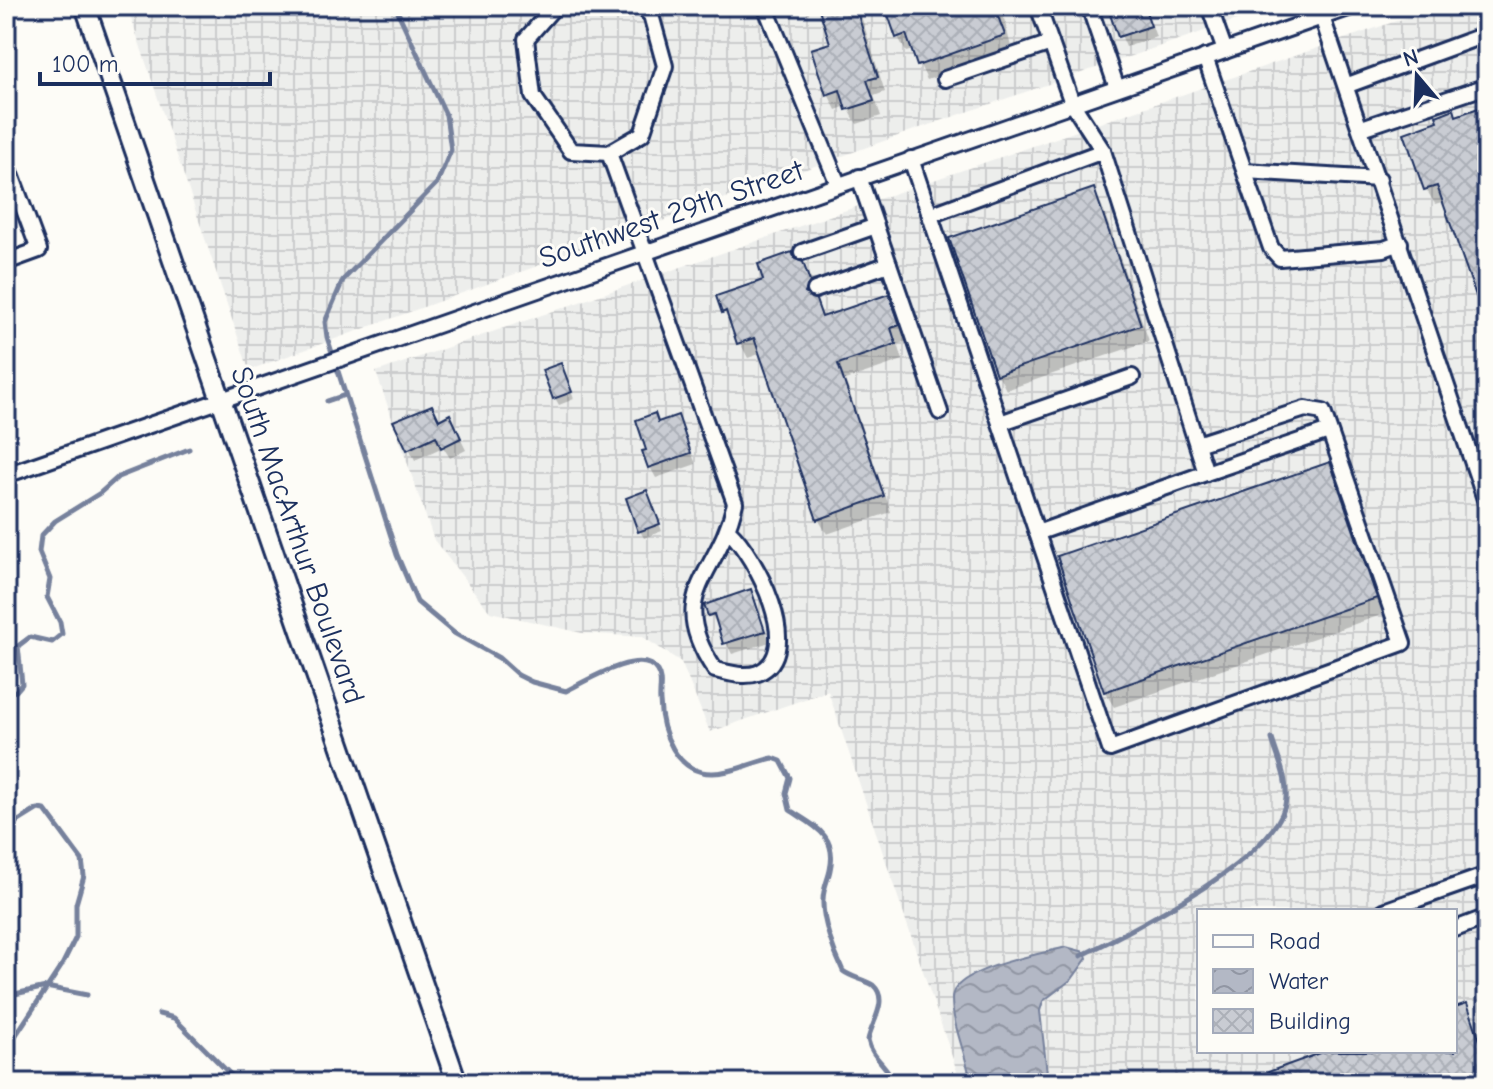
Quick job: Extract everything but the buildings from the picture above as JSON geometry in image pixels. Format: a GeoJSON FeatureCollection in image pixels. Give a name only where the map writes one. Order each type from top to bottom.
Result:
{"type":"FeatureCollection","features":[{"type":"Feature","properties":{"kind":"main road","name":"South MacArthur Boulevard"},"geometry":{"type":"LineString","coordinates":[[85,6],[457,1083]]}},
{"type":"Feature","properties":{"kind":"street"},"geometry":{"type":"LineString","coordinates":[[555,6],[526,39],[533,96],[571,151],[609,153],[642,134],[665,66],[651,15],[641,6]]}},
{"type":"Feature","properties":{"kind":"street"},"geometry":{"type":"LineString","coordinates":[[765,6],[838,184]]}},
{"type":"Feature","properties":{"kind":"street"},"geometry":{"type":"LineString","coordinates":[[1038,6],[1072,103],[1103,151],[1206,473]]}},
{"type":"Feature","properties":{"kind":"street"},"geometry":{"type":"LineString","coordinates":[[1089,6],[1117,88]]}},
{"type":"Feature","properties":{"kind":"street"},"geometry":{"type":"LineString","coordinates":[[1209,6],[1225,51]]}},
{"type":"Feature","properties":{"kind":"street","name":"Southwest 29th Street"},"geometry":{"type":"LineString","coordinates":[[6,475],[1354,6]]}},
{"type":"Feature","properties":{"kind":"street"},"geometry":{"type":"LineString","coordinates":[[1331,12],[1348,85],[1432,350],[1487,505]]}},
{"type":"Feature","properties":{"kind":"street"},"geometry":{"type":"LineString","coordinates":[[1348,85],[1487,34]]}},
{"type":"Feature","properties":{"kind":"street"},"geometry":{"type":"LineString","coordinates":[[945,79],[1051,43]]}},
{"type":"Feature","properties":{"kind":"street"},"geometry":{"type":"LineString","coordinates":[[1205,57],[1271,248],[1280,258],[1384,249],[1400,243]]}},
{"type":"Feature","properties":{"kind":"street"},"geometry":{"type":"LineString","coordinates":[[1362,128],[1487,86]]}},
{"type":"Feature","properties":{"kind":"street"},"geometry":{"type":"LineString","coordinates":[[930,215],[1103,151]]}},
{"type":"Feature","properties":{"kind":"street"},"geometry":{"type":"LineString","coordinates":[[609,153],[735,503],[729,531],[701,583],[691,617],[697,643],[715,670],[743,676],[760,672],[775,659],[779,637],[775,612],[755,565],[745,545],[729,531]]}},
{"type":"Feature","properties":{"kind":"street"},"geometry":{"type":"LineString","coordinates":[[911,159],[1110,749],[1403,643],[1323,412],[1305,409],[1197,444]]}},
{"type":"Feature","properties":{"kind":"street"},"geometry":{"type":"LineString","coordinates":[[6,161],[39,250],[6,262]]}},
{"type":"Feature","properties":{"kind":"street"},"geometry":{"type":"LineString","coordinates":[[1245,171],[1379,179]]}},
{"type":"Feature","properties":{"kind":"street"},"geometry":{"type":"LineString","coordinates":[[859,177],[940,412]]}},
{"type":"Feature","properties":{"kind":"street"},"geometry":{"type":"LineString","coordinates":[[802,252],[876,226]]}},
{"type":"Feature","properties":{"kind":"street"},"geometry":{"type":"LineString","coordinates":[[815,290],[889,264]]}},
{"type":"Feature","properties":{"kind":"street"},"geometry":{"type":"LineString","coordinates":[[1000,423],[1132,377]]}},
{"type":"Feature","properties":{"kind":"street"},"geometry":{"type":"LineString","coordinates":[[1037,533],[1329,431]]}},
{"type":"Feature","properties":{"kind":"street"},"geometry":{"type":"LineString","coordinates":[[1390,909],[1486,877]]}},
{"type":"Feature","properties":{"kind":"street"},"geometry":{"type":"LineString","coordinates":[[1457,928],[1487,917]]}},
{"type":"Feature","properties":{"kind":"shaded area"},"geometry":{"type":"Polygon","coordinates":[[[127,6],[1278,6],[917,129],[249,370],[127,6]]]}},
{"type":"Feature","properties":{"kind":"shaded area"},"geometry":{"type":"Polygon","coordinates":[[[1440,6],[1487,6],[1487,1083],[961,1083],[828,691],[710,732],[681,662],[643,637],[582,633],[490,612],[434,540],[376,372],[1440,6]]]}},
{"type":"Feature","properties":{"kind":"water"},"geometry":{"type":"Polygon","coordinates":[[[1066,947],[1085,952],[1087,958],[1072,979],[1043,1001],[1040,1011],[1048,1082],[971,1083],[953,1009],[952,998],[956,988],[981,971],[1066,947]]]}},
{"type":"Feature","properties":{"kind":"waterway"},"geometry":{"type":"LineString","coordinates":[[395,6],[446,115],[451,150],[437,183],[343,280],[325,322],[327,337],[397,555],[417,602],[454,633],[499,658],[518,675],[532,682],[566,691],[613,668],[639,662],[650,664],[660,678],[661,713],[667,738],[689,767],[713,773],[773,758],[781,761],[790,778],[786,793],[790,810],[822,833],[830,848],[832,858],[823,908],[832,946],[843,971],[873,985],[878,991],[880,1005],[868,1040],[894,1083]]}},
{"type":"Feature","properties":{"kind":"waterway"},"geometry":{"type":"LineString","coordinates":[[327,401],[345,395]]}},
{"type":"Feature","properties":{"kind":"waterway"},"geometry":{"type":"LineString","coordinates":[[6,693],[16,691],[22,684],[18,646],[30,637],[52,642],[62,634],[60,622],[47,597],[50,579],[39,552],[41,536],[55,521],[100,493],[118,477],[189,449]]}},
{"type":"Feature","properties":{"kind":"waterway"},"geometry":{"type":"LineString","coordinates":[[1081,956],[1197,892],[1255,849],[1274,827],[1285,805],[1283,771],[1272,739]]}},
{"type":"Feature","properties":{"kind":"waterway"},"geometry":{"type":"LineString","coordinates":[[6,812],[17,822],[38,809],[45,810],[82,860],[84,876],[76,904],[76,937],[62,965],[6,1050]]}},
{"type":"Feature","properties":{"kind":"waterway"},"geometry":{"type":"LineString","coordinates":[[6,996],[46,987],[87,995]]}},
{"type":"Feature","properties":{"kind":"waterway"},"geometry":{"type":"LineString","coordinates":[[159,1014],[174,1018],[239,1083]]}}]}
